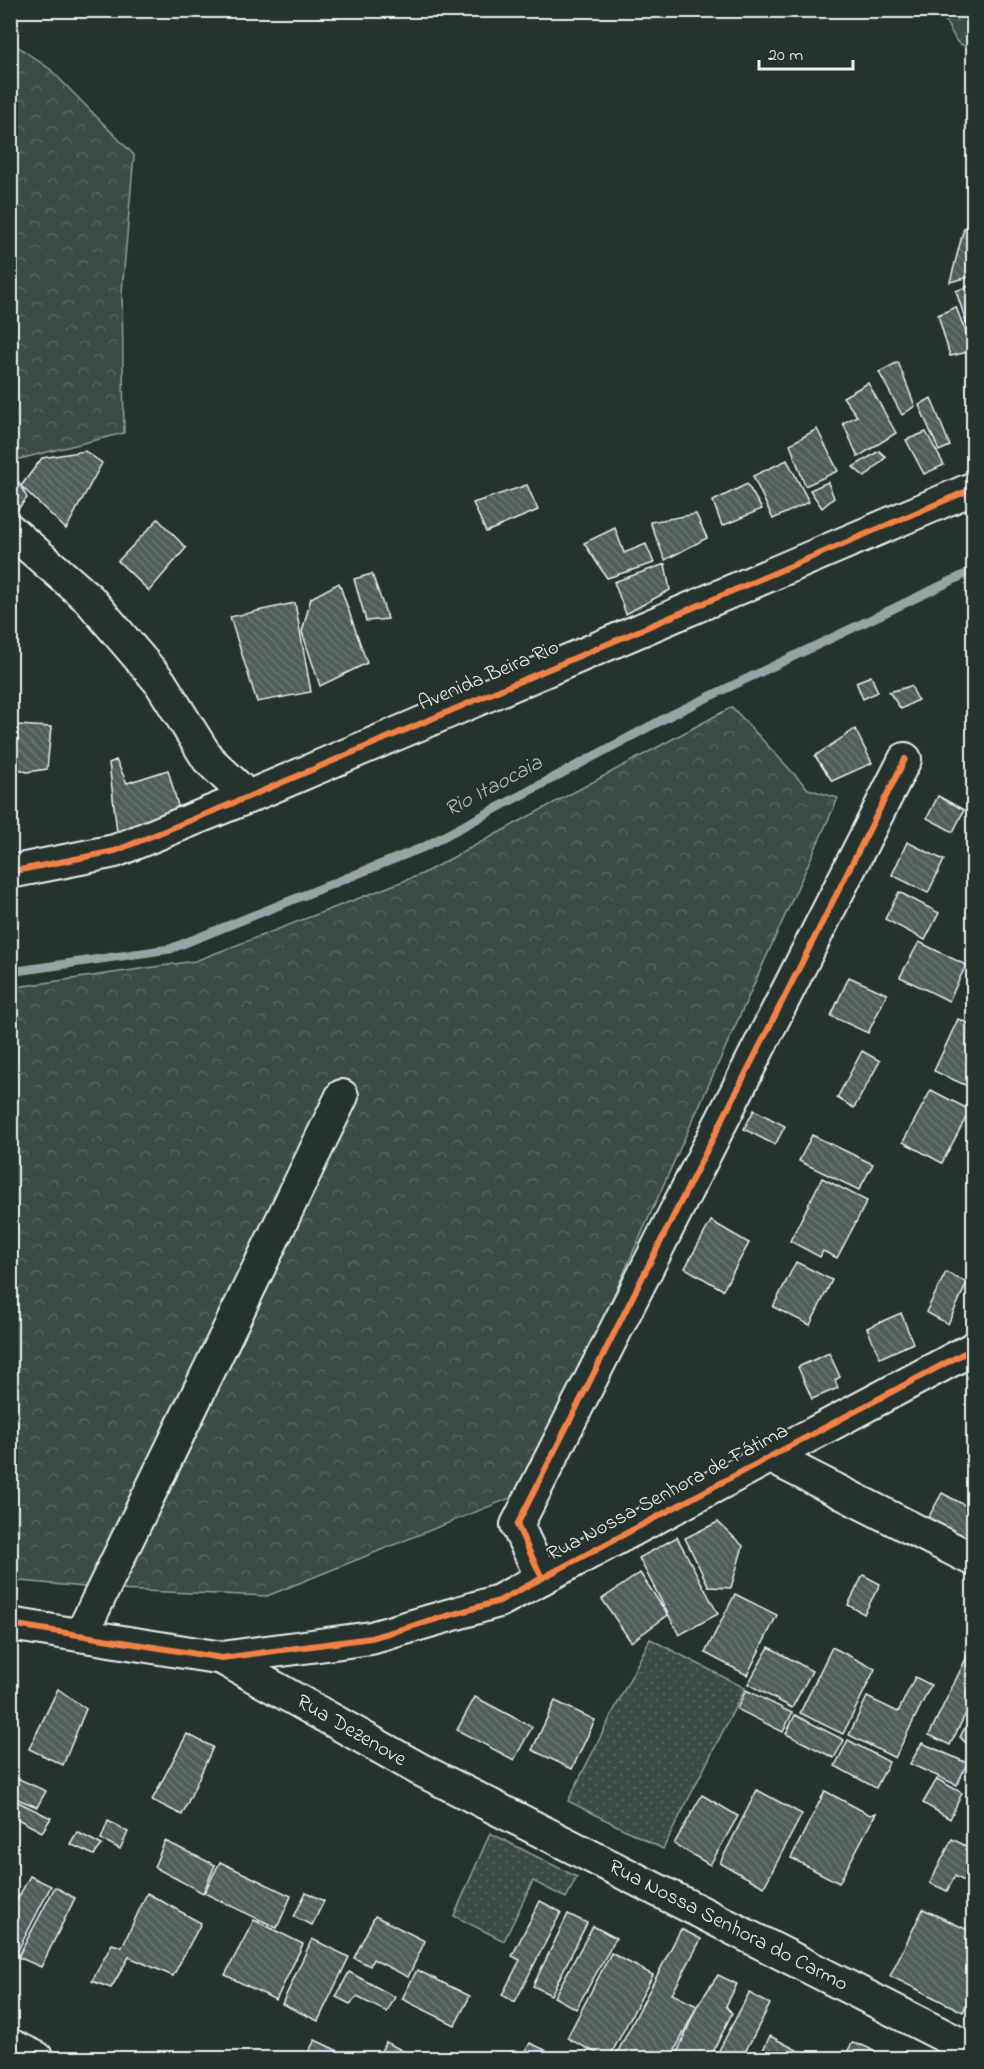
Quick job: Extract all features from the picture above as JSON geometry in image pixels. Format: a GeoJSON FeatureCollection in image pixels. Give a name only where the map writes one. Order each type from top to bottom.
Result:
{"type":"FeatureCollection","features":[{"type":"Feature","properties":{"kind":"street","name":"Avenida Beira Rio"},"geometry":{"type":"LineString","coordinates":[[10,872],[115,851],[248,797],[974,488]]}},
{"type":"Feature","properties":{"kind":"street"},"geometry":{"type":"LineString","coordinates":[[10,530],[89,599],[160,682],[208,759],[248,797]]}},
{"type":"Feature","properties":{"kind":"street"},"geometry":{"type":"LineString","coordinates":[[542,1578],[516,1525],[904,759]]}},
{"type":"Feature","properties":{"kind":"street"},"geometry":{"type":"LineString","coordinates":[[81,1635],[342,1096]]}},
{"type":"Feature","properties":{"kind":"street","name":"Rua Nossa Senhora de Fátima"},"geometry":{"type":"LineString","coordinates":[[10,1624],[222,1658],[371,1638],[499,1601],[974,1348]]}},
{"type":"Feature","properties":{"kind":"street"},"geometry":{"type":"LineString","coordinates":[[771,1457],[974,1560]]}},
{"type":"Feature","properties":{"kind":"street","name":"Rua Dezenove"},"geometry":{"type":"LineString","coordinates":[[222,1658],[419,1769],[482,1800]]}},
{"type":"Feature","properties":{"kind":"street","name":"Rua Nossa Senhora do Carmo"},"geometry":{"type":"LineString","coordinates":[[482,1800],[974,2051]]}},
{"type":"Feature","properties":{"kind":"street"},"geometry":{"type":"LineString","coordinates":[[10,2045],[37,2058]]}},
{"type":"Feature","properties":{"kind":"green space"},"geometry":{"type":"Polygon","coordinates":[[[940,11],[973,11],[973,51],[957,42],[940,11]]]}},
{"type":"Feature","properties":{"kind":"green space"},"geometry":{"type":"Polygon","coordinates":[[[10,41],[50,69],[134,155],[122,292],[124,433],[11,461],[10,41]]]}},
{"type":"Feature","properties":{"kind":"green space"},"geometry":{"type":"Polygon","coordinates":[[[732,707],[808,789],[838,798],[525,1492],[267,1596],[115,1590],[11,1580],[10,988],[195,961],[422,874],[732,707]]]}},
{"type":"Feature","properties":{"kind":"green space"},"geometry":{"type":"Polygon","coordinates":[[[650,1639],[745,1688],[663,1849],[568,1801],[650,1639]]]}},
{"type":"Feature","properties":{"kind":"green space"},"geometry":{"type":"Polygon","coordinates":[[[490,1833],[577,1877],[566,1898],[533,1881],[504,1941],[454,1916],[490,1833]]]}},
{"type":"Feature","properties":{"kind":"building"},"geometry":{"type":"Polygon","coordinates":[[[964,228],[974,231],[974,276],[950,282],[964,228]]]}},
{"type":"Feature","properties":{"kind":"building"},"geometry":{"type":"Polygon","coordinates":[[[974,284],[974,347],[956,291],[974,284]]]}},
{"type":"Feature","properties":{"kind":"building"},"geometry":{"type":"Polygon","coordinates":[[[956,307],[973,351],[950,356],[938,315],[956,307]]]}},
{"type":"Feature","properties":{"kind":"building"},"geometry":{"type":"Polygon","coordinates":[[[898,362],[915,406],[902,415],[879,372],[898,362]]]}},
{"type":"Feature","properties":{"kind":"building"},"geometry":{"type":"Polygon","coordinates":[[[868,383],[896,433],[858,457],[843,423],[857,416],[843,397],[868,383]]]}},
{"type":"Feature","properties":{"kind":"building"},"geometry":{"type":"Polygon","coordinates":[[[931,398],[950,446],[939,451],[919,405],[931,398]]]}},
{"type":"Feature","properties":{"kind":"building"},"geometry":{"type":"Polygon","coordinates":[[[817,429],[838,471],[805,486],[790,444],[817,429]]]}},
{"type":"Feature","properties":{"kind":"building"},"geometry":{"type":"Polygon","coordinates":[[[926,432],[944,465],[924,474],[906,440],[926,432]]]}},
{"type":"Feature","properties":{"kind":"building"},"geometry":{"type":"Polygon","coordinates":[[[85,451],[102,463],[66,529],[21,486],[42,458],[85,451]]]}},
{"type":"Feature","properties":{"kind":"building"},"geometry":{"type":"Polygon","coordinates":[[[879,451],[886,457],[865,477],[853,467],[879,451]]]}},
{"type":"Feature","properties":{"kind":"building"},"geometry":{"type":"Polygon","coordinates":[[[787,460],[809,502],[773,519],[753,476],[787,460]]]}},
{"type":"Feature","properties":{"kind":"building"},"geometry":{"type":"Polygon","coordinates":[[[18,481],[27,498],[14,514],[10,510],[10,489],[18,481]]]}},
{"type":"Feature","properties":{"kind":"building"},"geometry":{"type":"Polygon","coordinates":[[[828,482],[834,498],[822,508],[810,490],[828,482]]]}},
{"type":"Feature","properties":{"kind":"building"},"geometry":{"type":"Polygon","coordinates":[[[747,484],[762,509],[722,526],[713,501],[747,484]]]}},
{"type":"Feature","properties":{"kind":"building"},"geometry":{"type":"Polygon","coordinates":[[[527,485],[538,510],[486,532],[473,503],[527,485]]]}},
{"type":"Feature","properties":{"kind":"building"},"geometry":{"type":"Polygon","coordinates":[[[696,514],[707,538],[665,560],[650,522],[696,514]]]}},
{"type":"Feature","properties":{"kind":"building"},"geometry":{"type":"Polygon","coordinates":[[[158,519],[186,548],[149,591],[118,561],[158,519]]]}},
{"type":"Feature","properties":{"kind":"building"},"geometry":{"type":"Polygon","coordinates":[[[615,528],[624,553],[646,544],[654,563],[607,578],[584,543],[615,528]]]}},
{"type":"Feature","properties":{"kind":"building"},"geometry":{"type":"Polygon","coordinates":[[[665,564],[670,590],[626,614],[614,582],[665,564]]]}},
{"type":"Feature","properties":{"kind":"building"},"geometry":{"type":"Polygon","coordinates":[[[372,574],[388,619],[366,621],[354,579],[372,574]]]}},
{"type":"Feature","properties":{"kind":"building"},"geometry":{"type":"Polygon","coordinates":[[[339,583],[367,663],[320,686],[302,632],[311,598],[339,583]]]}},
{"type":"Feature","properties":{"kind":"building"},"geometry":{"type":"Polygon","coordinates":[[[295,603],[311,692],[257,702],[230,617],[295,603]]]}},
{"type":"Feature","properties":{"kind":"building"},"geometry":{"type":"Polygon","coordinates":[[[871,676],[878,692],[863,699],[856,682],[871,676]]]}},
{"type":"Feature","properties":{"kind":"building"},"geometry":{"type":"Polygon","coordinates":[[[911,686],[918,700],[901,709],[889,692],[911,686]]]}},
{"type":"Feature","properties":{"kind":"building"},"geometry":{"type":"Polygon","coordinates":[[[16,725],[51,727],[47,769],[27,772],[10,766],[16,725]]]}},
{"type":"Feature","properties":{"kind":"building"},"geometry":{"type":"Polygon","coordinates":[[[855,729],[872,763],[832,781],[815,756],[855,729]]]}},
{"type":"Feature","properties":{"kind":"building"},"geometry":{"type":"Polygon","coordinates":[[[116,760],[127,783],[168,770],[180,813],[117,832],[109,763],[116,760]]]}},
{"type":"Feature","properties":{"kind":"building"},"geometry":{"type":"Polygon","coordinates":[[[938,796],[964,810],[953,832],[927,818],[938,796]]]}},
{"type":"Feature","properties":{"kind":"building"},"geometry":{"type":"Polygon","coordinates":[[[907,842],[944,860],[928,893],[892,875],[907,842]]]}},
{"type":"Feature","properties":{"kind":"building"},"geometry":{"type":"Polygon","coordinates":[[[899,892],[939,913],[925,940],[885,919],[899,892]]]}},
{"type":"Feature","properties":{"kind":"building"},"geometry":{"type":"Polygon","coordinates":[[[919,942],[966,965],[949,1001],[900,977],[919,942]]]}},
{"type":"Feature","properties":{"kind":"building"},"geometry":{"type":"Polygon","coordinates":[[[849,977],[887,994],[868,1033],[831,1016],[849,977]]]}},
{"type":"Feature","properties":{"kind":"building"},"geometry":{"type":"Polygon","coordinates":[[[958,1019],[974,1026],[974,1057],[970,1064],[974,1065],[974,1089],[934,1071],[958,1019]]]}},
{"type":"Feature","properties":{"kind":"building"},"geometry":{"type":"Polygon","coordinates":[[[862,1051],[880,1061],[854,1108],[837,1098],[862,1051]]]}},
{"type":"Feature","properties":{"kind":"building"},"geometry":{"type":"Polygon","coordinates":[[[931,1090],[970,1110],[942,1163],[903,1142],[931,1090]]]}},
{"type":"Feature","properties":{"kind":"building"},"geometry":{"type":"Polygon","coordinates":[[[754,1110],[785,1126],[775,1145],[744,1129],[754,1110]]]}},
{"type":"Feature","properties":{"kind":"building"},"geometry":{"type":"Polygon","coordinates":[[[812,1135],[873,1164],[859,1190],[799,1161],[812,1135]]]}},
{"type":"Feature","properties":{"kind":"building"},"geometry":{"type":"Polygon","coordinates":[[[822,1178],[867,1201],[837,1258],[823,1251],[820,1257],[790,1241],[822,1178]]]}},
{"type":"Feature","properties":{"kind":"building"},"geometry":{"type":"Polygon","coordinates":[[[711,1221],[749,1243],[723,1290],[685,1268],[711,1221]]]}},
{"type":"Feature","properties":{"kind":"building"},"geometry":{"type":"Polygon","coordinates":[[[796,1262],[832,1280],[810,1325],[773,1307],[796,1262]]]}},
{"type":"Feature","properties":{"kind":"building"},"geometry":{"type":"Polygon","coordinates":[[[946,1272],[967,1283],[948,1324],[926,1312],[946,1272]]]}},
{"type":"Feature","properties":{"kind":"building"},"geometry":{"type":"Polygon","coordinates":[[[901,1313],[913,1343],[880,1358],[867,1328],[901,1313]]]}},
{"type":"Feature","properties":{"kind":"building"},"geometry":{"type":"Polygon","coordinates":[[[829,1353],[840,1377],[835,1380],[838,1388],[812,1399],[798,1367],[829,1353]]]}},
{"type":"Feature","properties":{"kind":"building"},"geometry":{"type":"Polygon","coordinates":[[[942,1493],[968,1507],[974,1497],[974,1547],[926,1522],[942,1493]]]}},
{"type":"Feature","properties":{"kind":"building"},"geometry":{"type":"Polygon","coordinates":[[[718,1522],[743,1546],[731,1588],[709,1587],[685,1538],[718,1522]]]}},
{"type":"Feature","properties":{"kind":"building"},"geometry":{"type":"Polygon","coordinates":[[[677,1537],[718,1614],[679,1635],[639,1558],[677,1537]]]}},
{"type":"Feature","properties":{"kind":"building"},"geometry":{"type":"Polygon","coordinates":[[[640,1573],[668,1615],[631,1642],[602,1599],[640,1573]]]}},
{"type":"Feature","properties":{"kind":"building"},"geometry":{"type":"Polygon","coordinates":[[[863,1575],[880,1584],[864,1614],[848,1605],[863,1575]]]}},
{"type":"Feature","properties":{"kind":"building"},"geometry":{"type":"Polygon","coordinates":[[[735,1594],[777,1615],[747,1675],[705,1653],[735,1594]]]}},
{"type":"Feature","properties":{"kind":"building"},"geometry":{"type":"Polygon","coordinates":[[[974,1642],[974,1697],[950,1745],[929,1735],[974,1642]]]}},
{"type":"Feature","properties":{"kind":"building"},"geometry":{"type":"Polygon","coordinates":[[[769,1647],[812,1671],[792,1708],[748,1684],[769,1647]]]}},
{"type":"Feature","properties":{"kind":"building"},"geometry":{"type":"Polygon","coordinates":[[[832,1647],[875,1669],[843,1734],[800,1713],[832,1647]]]}},
{"type":"Feature","properties":{"kind":"building"},"geometry":{"type":"Polygon","coordinates":[[[915,1677],[931,1685],[895,1758],[849,1735],[867,1697],[898,1712],[915,1677]]]}},
{"type":"Feature","properties":{"kind":"building"},"geometry":{"type":"Polygon","coordinates":[[[58,1689],[86,1709],[63,1765],[29,1749],[58,1689]]]}},
{"type":"Feature","properties":{"kind":"building"},"geometry":{"type":"Polygon","coordinates":[[[746,1690],[792,1713],[783,1732],[737,1709],[746,1690]]]}},
{"type":"Feature","properties":{"kind":"building"},"geometry":{"type":"Polygon","coordinates":[[[475,1697],[532,1727],[514,1760],[457,1730],[475,1697]]]}},
{"type":"Feature","properties":{"kind":"building"},"geometry":{"type":"Polygon","coordinates":[[[555,1701],[595,1720],[572,1769],[532,1750],[555,1701]]]}},
{"type":"Feature","properties":{"kind":"building"},"geometry":{"type":"Polygon","coordinates":[[[974,1710],[974,1739],[968,1745],[960,1737],[974,1710]]]}},
{"type":"Feature","properties":{"kind":"building"},"geometry":{"type":"Polygon","coordinates":[[[795,1715],[844,1740],[834,1758],[786,1734],[795,1715]]]}},
{"type":"Feature","properties":{"kind":"building"},"geometry":{"type":"Polygon","coordinates":[[[10,1716],[16,1720],[10,1730],[10,1716]]]}},
{"type":"Feature","properties":{"kind":"building"},"geometry":{"type":"Polygon","coordinates":[[[187,1734],[213,1747],[182,1815],[152,1800],[187,1734]]]}},
{"type":"Feature","properties":{"kind":"building"},"geometry":{"type":"Polygon","coordinates":[[[848,1740],[889,1762],[876,1788],[835,1766],[848,1740]]]}},
{"type":"Feature","properties":{"kind":"building"},"geometry":{"type":"Polygon","coordinates":[[[922,1743],[967,1763],[957,1785],[910,1764],[922,1743]]]}},
{"type":"Feature","properties":{"kind":"building"},"geometry":{"type":"Polygon","coordinates":[[[10,1775],[46,1791],[37,1807],[10,1796],[10,1775]]]}},
{"type":"Feature","properties":{"kind":"building"},"geometry":{"type":"Polygon","coordinates":[[[937,1779],[962,1793],[950,1819],[923,1803],[937,1779]]]}},
{"type":"Feature","properties":{"kind":"building"},"geometry":{"type":"Polygon","coordinates":[[[757,1790],[802,1814],[764,1887],[720,1863],[757,1790]]]}},
{"type":"Feature","properties":{"kind":"building"},"geometry":{"type":"Polygon","coordinates":[[[825,1791],[870,1815],[876,1813],[839,1883],[791,1858],[825,1791]]]}},
{"type":"Feature","properties":{"kind":"building"},"geometry":{"type":"Polygon","coordinates":[[[702,1795],[738,1816],[710,1865],[674,1844],[702,1795]]]}},
{"type":"Feature","properties":{"kind":"building"},"geometry":{"type":"Polygon","coordinates":[[[10,1798],[51,1818],[42,1832],[10,1815],[10,1798]]]}},
{"type":"Feature","properties":{"kind":"building"},"geometry":{"type":"Polygon","coordinates":[[[108,1821],[128,1832],[120,1849],[101,1839],[108,1821]]]}},
{"type":"Feature","properties":{"kind":"building"},"geometry":{"type":"Polygon","coordinates":[[[77,1832],[102,1845],[94,1855],[70,1844],[77,1832]]]}},
{"type":"Feature","properties":{"kind":"building"},"geometry":{"type":"Polygon","coordinates":[[[952,1839],[974,1850],[974,1880],[966,1882],[955,1876],[947,1891],[930,1883],[952,1839]]]}},
{"type":"Feature","properties":{"kind":"building"},"geometry":{"type":"Polygon","coordinates":[[[165,1841],[215,1865],[203,1893],[154,1867],[165,1841]]]}},
{"type":"Feature","properties":{"kind":"building"},"geometry":{"type":"Polygon","coordinates":[[[220,1862],[291,1896],[277,1928],[204,1893],[220,1862]]]}},
{"type":"Feature","properties":{"kind":"building"},"geometry":{"type":"Polygon","coordinates":[[[30,1876],[51,1886],[16,1954],[10,1951],[10,1913],[30,1876]]]}},
{"type":"Feature","properties":{"kind":"building"},"geometry":{"type":"Polygon","coordinates":[[[55,1887],[75,1898],[41,1967],[18,1957],[55,1887]]]}},
{"type":"Feature","properties":{"kind":"building"},"geometry":{"type":"Polygon","coordinates":[[[306,1892],[324,1901],[312,1925],[294,1917],[306,1892]]]}},
{"type":"Feature","properties":{"kind":"building"},"geometry":{"type":"Polygon","coordinates":[[[147,1893],[201,1923],[173,1976],[129,1957],[111,1988],[92,1981],[112,1944],[122,1947],[147,1893]]]}},
{"type":"Feature","properties":{"kind":"building"},"geometry":{"type":"Polygon","coordinates":[[[540,1901],[561,1912],[515,2002],[502,1995],[520,1960],[512,1956],[540,1901]]]}},
{"type":"Feature","properties":{"kind":"building"},"geometry":{"type":"Polygon","coordinates":[[[923,1909],[974,1933],[974,1990],[963,2012],[890,1976],[923,1909]]]}},
{"type":"Feature","properties":{"kind":"building"},"geometry":{"type":"Polygon","coordinates":[[[568,1914],[587,1923],[551,1995],[533,1986],[568,1914]]]}},
{"type":"Feature","properties":{"kind":"building"},"geometry":{"type":"Polygon","coordinates":[[[375,1916],[425,1941],[408,1977],[373,1959],[370,1966],[354,1958],[375,1916]]]}},
{"type":"Feature","properties":{"kind":"building"},"geometry":{"type":"Polygon","coordinates":[[[254,1920],[303,1944],[276,2000],[225,1975],[254,1920]]]}},
{"type":"Feature","properties":{"kind":"building"},"geometry":{"type":"Polygon","coordinates":[[[593,1926],[616,1938],[576,2009],[554,1997],[593,1926]]]}},
{"type":"Feature","properties":{"kind":"building"},"geometry":{"type":"Polygon","coordinates":[[[681,1929],[701,1939],[672,1994],[697,2006],[671,2058],[615,2057],[681,1929]]]}},
{"type":"Feature","properties":{"kind":"building"},"geometry":{"type":"Polygon","coordinates":[[[312,1939],[349,1957],[318,2021],[282,2004],[312,1939]]]}},
{"type":"Feature","properties":{"kind":"building"},"geometry":{"type":"Polygon","coordinates":[[[611,1953],[653,1975],[609,2058],[606,2058],[567,2038],[611,1953]]]}},
{"type":"Feature","properties":{"kind":"building"},"geometry":{"type":"Polygon","coordinates":[[[417,1970],[470,1996],[455,2025],[402,1999],[417,1970]]]}},
{"type":"Feature","properties":{"kind":"building"},"geometry":{"type":"Polygon","coordinates":[[[349,1972],[395,1997],[387,2012],[357,1997],[350,2004],[336,1997],[349,1972]]]}},
{"type":"Feature","properties":{"kind":"building"},"geometry":{"type":"Polygon","coordinates":[[[718,1975],[737,1984],[726,2006],[732,2013],[710,2058],[675,2058],[697,2006],[718,1975]]]}},
{"type":"Feature","properties":{"kind":"building"},"geometry":{"type":"Polygon","coordinates":[[[749,1993],[770,2004],[742,2058],[715,2058],[749,1993]]]}},
{"type":"Feature","properties":{"kind":"building"},"geometry":{"type":"Polygon","coordinates":[[[770,2036],[808,2056],[807,2058],[759,2058],[770,2036]]]}},
{"type":"Feature","properties":{"kind":"building"},"geometry":{"type":"Polygon","coordinates":[[[315,2040],[353,2058],[305,2058],[315,2040]]]}},
{"type":"Feature","properties":{"kind":"building"},"geometry":{"type":"Polygon","coordinates":[[[386,2042],[416,2058],[377,2058],[386,2042]]]}},
{"type":"Feature","properties":{"kind":"building"},"geometry":{"type":"Polygon","coordinates":[[[530,2043],[556,2055],[554,2058],[522,2058],[530,2043]]]}},
{"type":"Feature","properties":{"kind":"building"},"geometry":{"type":"Polygon","coordinates":[[[852,2043],[864,2046],[889,2058],[844,2058],[852,2043]]]}},
{"type":"Feature","properties":{"kind":"waterway","name":"Rio Itaocaia"},"geometry":{"type":"LineString","coordinates":[[10,972],[170,949],[424,847],[673,714],[974,570]]}},
{"type":"Feature","properties":{"kind":"cycle path"},"geometry":{"type":"LineString","coordinates":[[10,872],[115,851],[248,797],[974,488]]}},
{"type":"Feature","properties":{"kind":"cycle path"},"geometry":{"type":"LineString","coordinates":[[542,1578],[517,1525],[905,759]]}},
{"type":"Feature","properties":{"kind":"cycle path"},"geometry":{"type":"LineString","coordinates":[[10,1624],[222,1658],[371,1638],[499,1601],[974,1348]]}}]}
